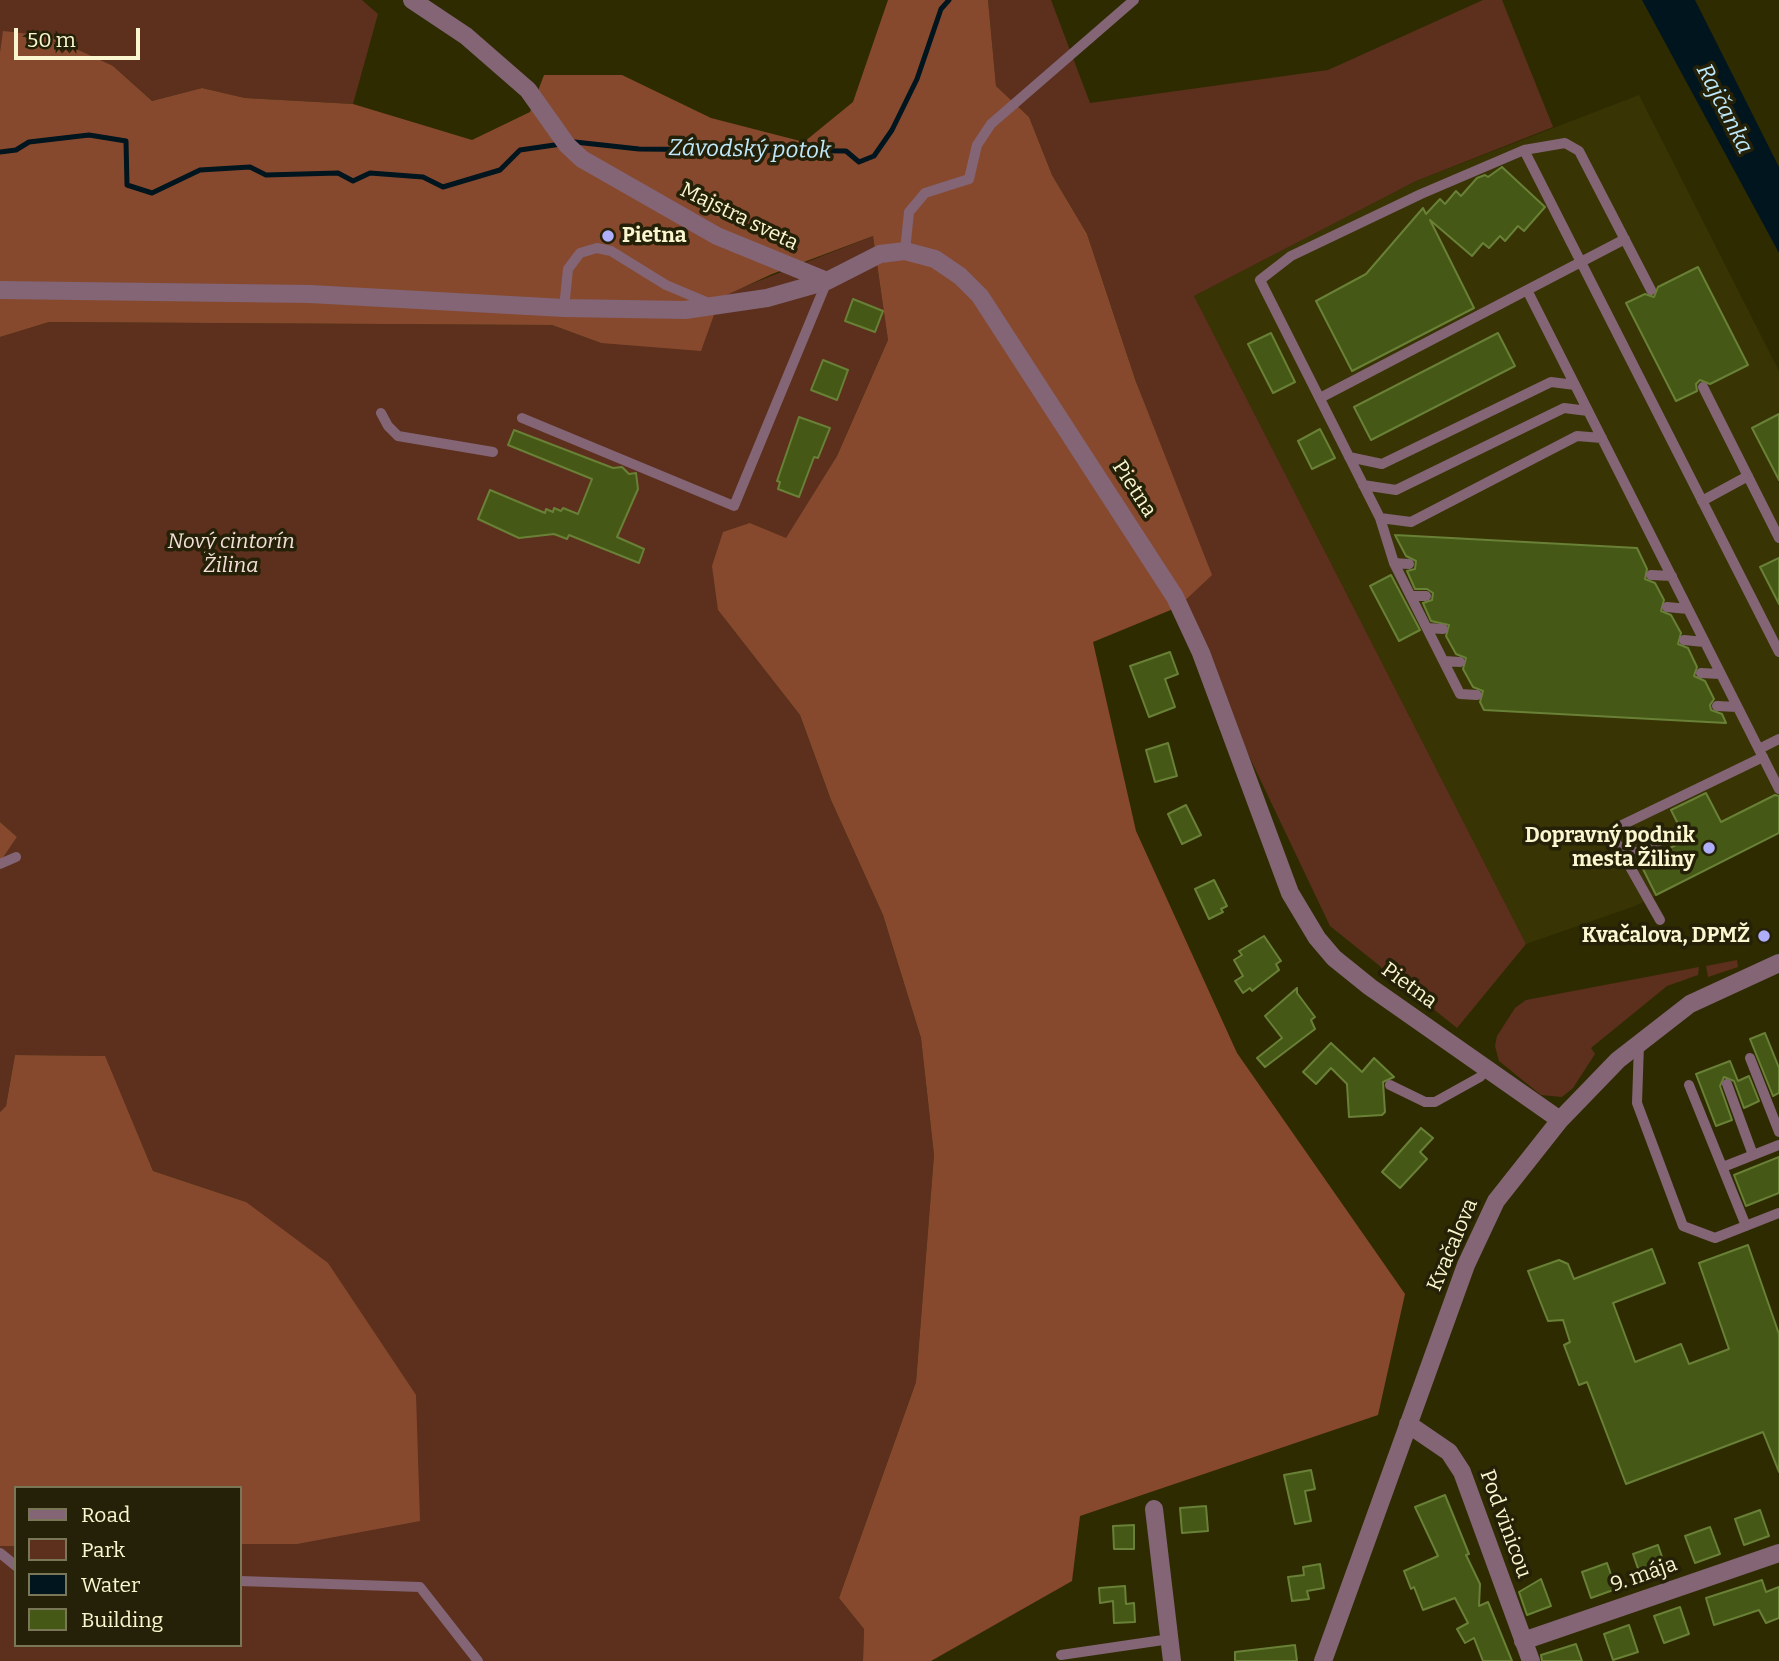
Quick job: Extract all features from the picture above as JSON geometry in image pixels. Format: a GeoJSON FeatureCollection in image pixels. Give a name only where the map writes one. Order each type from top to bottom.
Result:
{"type":"FeatureCollection","features":[{"type":"Feature","properties":{"kind":"street","name":"Majstra sveta"},"geometry":{"type":"LineString","coordinates":[[412,0],[466,36],[528,90],[567,145],[582,159],[717,236],[827,281]]}},
{"type":"Feature","properties":{"kind":"street","name":"Pietna"},"geometry":{"type":"LineString","coordinates":[[0,290],[310,294],[658,311],[767,298],[827,281],[880,254],[905,251],[928,256],[948,266],[980,296],[1175,597],[1201,653],[1290,893],[1317,938],[1334,958],[1370,987],[1560,1120]]}},
{"type":"Feature","properties":{"kind":"street","name":"Kvačalova"},"geometry":{"type":"LineString","coordinates":[[1323,1661],[1466,1265],[1488,1214],[1508,1182],[1595,1081],[1639,1042],[1690,1004],[1779,962]]}},
{"type":"Feature","properties":{"kind":"street","name":"Pod vinicou"},"geometry":{"type":"LineString","coordinates":[[1408,1424],[1441,1444],[1456,1462],[1531,1661]]}},
{"type":"Feature","properties":{"kind":"street"},"geometry":{"type":"LineString","coordinates":[[1154,1509],[1172,1661]]}},
{"type":"Feature","properties":{"kind":"street","name":"9. mája"},"geometry":{"type":"LineString","coordinates":[[1523,1641],[1779,1553]]}},
{"type":"Feature","properties":{"kind":"lane"},"geometry":{"type":"LineString","coordinates":[[905,251],[909,212],[925,193],[969,179],[977,145],[992,124],[1134,0]]}},
{"type":"Feature","properties":{"kind":"lane"},"geometry":{"type":"LineString","coordinates":[[1477,695],[1460,694],[1394,563],[1380,518],[1260,280],[1291,256],[1421,194],[1524,150],[1565,143],[1579,151],[1651,290]]}},
{"type":"Feature","properties":{"kind":"lane"},"geometry":{"type":"LineString","coordinates":[[1524,150],[1779,652]]}},
{"type":"Feature","properties":{"kind":"lane"},"geometry":{"type":"LineString","coordinates":[[1320,398],[1625,239]]}},
{"type":"Feature","properties":{"kind":"lane"},"geometry":{"type":"LineString","coordinates":[[564,308],[568,269],[580,253],[597,248],[611,251],[666,285],[716,306]]}},
{"type":"Feature","properties":{"kind":"lane"},"geometry":{"type":"LineString","coordinates":[[522,418],[734,506],[827,281]]}},
{"type":"Feature","properties":{"kind":"lane"},"geometry":{"type":"LineString","coordinates":[[1527,290],[1779,789]]}},
{"type":"Feature","properties":{"kind":"lane"},"geometry":{"type":"LineString","coordinates":[[1349,457],[1382,464],[1551,382],[1575,385]]}},
{"type":"Feature","properties":{"kind":"lane"},"geometry":{"type":"LineString","coordinates":[[1703,387],[1779,538]]}},
{"type":"Feature","properties":{"kind":"lane"},"geometry":{"type":"LineString","coordinates":[[1363,485],[1396,491],[1564,408],[1588,411]]}},
{"type":"Feature","properties":{"kind":"lane"},"geometry":{"type":"LineString","coordinates":[[381,413],[387,426],[398,436],[493,452]]}},
{"type":"Feature","properties":{"kind":"lane"},"geometry":{"type":"LineString","coordinates":[[1380,518],[1411,522],[1577,436],[1602,438]]}},
{"type":"Feature","properties":{"kind":"lane"},"geometry":{"type":"LineString","coordinates":[[1702,501],[1748,477]]}},
{"type":"Feature","properties":{"kind":"lane"},"geometry":{"type":"LineString","coordinates":[[1394,563],[1409,564]]}},
{"type":"Feature","properties":{"kind":"lane"},"geometry":{"type":"LineString","coordinates":[[1651,575],[1672,576]]}},
{"type":"Feature","properties":{"kind":"lane"},"geometry":{"type":"LineString","coordinates":[[1411,596],[1426,596]]}},
{"type":"Feature","properties":{"kind":"lane"},"geometry":{"type":"LineString","coordinates":[[1667,607],[1688,608]]}},
{"type":"Feature","properties":{"kind":"lane"},"geometry":{"type":"LineString","coordinates":[[1428,628],[1443,629]]}},
{"type":"Feature","properties":{"kind":"lane"},"geometry":{"type":"LineString","coordinates":[[1684,640],[1704,642]]}},
{"type":"Feature","properties":{"kind":"lane"},"geometry":{"type":"LineString","coordinates":[[1444,661],[1460,662]]}},
{"type":"Feature","properties":{"kind":"lane"},"geometry":{"type":"LineString","coordinates":[[1701,673],[1720,674]]}},
{"type":"Feature","properties":{"kind":"lane"},"geometry":{"type":"LineString","coordinates":[[1717,706],[1737,707]]}},
{"type":"Feature","properties":{"kind":"lane"},"geometry":{"type":"LineString","coordinates":[[1660,920],[1612,835],[1620,827],[1761,753],[1779,739]]}},
{"type":"Feature","properties":{"kind":"lane"},"geometry":{"type":"LineString","coordinates":[[1624,858],[1668,836]]}},
{"type":"Feature","properties":{"kind":"lane"},"geometry":{"type":"LineString","coordinates":[[0,864],[16,858]]}},
{"type":"Feature","properties":{"kind":"lane"},"geometry":{"type":"LineString","coordinates":[[1639,1042],[1637,1103],[1682,1226],[1715,1238],[1779,1213]]}},
{"type":"Feature","properties":{"kind":"lane"},"geometry":{"type":"LineString","coordinates":[[1751,1058],[1779,1132]]}},
{"type":"Feature","properties":{"kind":"lane"},"geometry":{"type":"LineString","coordinates":[[1390,1085],[1424,1102],[1435,1102],[1480,1077],[1487,1069]]}},
{"type":"Feature","properties":{"kind":"lane"},"geometry":{"type":"LineString","coordinates":[[1727,1084],[1754,1155]]}},
{"type":"Feature","properties":{"kind":"lane"},"geometry":{"type":"LineString","coordinates":[[1689,1085],[1746,1226]]}},
{"type":"Feature","properties":{"kind":"lane"},"geometry":{"type":"LineString","coordinates":[[1723,1167],[1779,1145]]}},
{"type":"Feature","properties":{"kind":"lane"},"geometry":{"type":"LineString","coordinates":[[0,1553],[14,1564]]}},
{"type":"Feature","properties":{"kind":"lane"},"geometry":{"type":"LineString","coordinates":[[242,1581],[421,1587],[478,1661]]}},
{"type":"Feature","properties":{"kind":"lane"},"geometry":{"type":"LineString","coordinates":[[1061,1655],[1170,1639]]}},
{"type":"Feature","properties":{"kind":"shaded area"},"geometry":{"type":"Polygon","coordinates":[[[888,0],[988,0],[996,86],[1029,117],[1052,175],[1087,234],[1136,382],[1212,575],[1178,607],[1093,642],[1136,831],[1237,1053],[1405,1294],[1378,1415],[1080,1516],[1072,1581],[931,1661],[863,1661],[864,1629],[839,1598],[916,1382],[934,1155],[921,1038],[883,915],[831,800],[800,715],[718,610],[712,566],[723,532],[750,523],[786,538],[837,456],[888,340],[873,236],[772,274],[720,298],[701,351],[601,343],[552,325],[49,322],[0,337],[0,53],[3,31],[48,36],[113,66],[152,101],[202,88],[245,98],[353,104],[472,140],[530,112],[544,75],[622,75],[711,118],[804,142],[853,102],[888,0]]]}},
{"type":"Feature","properties":{"kind":"shaded area","name":"Dopravný podnik mesta Žiliny"},"geometry":{"type":"Polygon","coordinates":[[[1639,95],[1779,371],[1779,833],[1635,906],[1526,944],[1194,296],[1416,181],[1639,95]]]}},
{"type":"Feature","properties":{"kind":"shaded area"},"geometry":{"type":"Polygon","coordinates":[[[0,822],[17,837],[0,862],[0,822]]]}},
{"type":"Feature","properties":{"kind":"shaded area"},"geometry":{"type":"Polygon","coordinates":[[[15,1055],[105,1056],[153,1171],[246,1202],[328,1263],[416,1395],[420,1521],[297,1544],[242,1544],[242,1486],[14,1486],[14,1546],[0,1546],[0,1112],[6,1106],[15,1055]]]}},
{"type":"Feature","properties":{"kind":"green space"},"geometry":{"type":"Polygon","coordinates":[[[0,0],[362,0],[378,14],[353,104],[245,98],[202,88],[152,101],[113,66],[0,53],[0,0]]]}},
{"type":"Feature","properties":{"kind":"green space"},"geometry":{"type":"Polygon","coordinates":[[[988,0],[1051,0],[1090,103],[1328,70],[1483,0],[1502,0],[1553,127],[1416,181],[1194,296],[1526,944],[1457,1028],[1330,926],[1178,607],[1136,382],[1087,234],[1052,175],[1029,117],[996,86],[988,0]]]}},
{"type":"Feature","properties":{"kind":"green space","name":"Nový cintorín Žilina"},"geometry":{"type":"Polygon","coordinates":[[[873,236],[888,340],[837,456],[786,539],[750,523],[718,610],[800,715],[831,800],[883,915],[921,1038],[934,1155],[916,1382],[839,1598],[864,1629],[863,1661],[0,1661],[0,1546],[14,1546],[14,1647],[242,1647],[242,1544],[297,1544],[246,1202],[153,1171],[104,1056],[15,1055],[6,1106],[0,1112],[0,862],[17,837],[0,822],[0,337],[49,322],[552,325],[601,343],[873,236]]]}},
{"type":"Feature","properties":{"kind":"green space"},"geometry":{"type":"Polygon","coordinates":[[[1737,960],[1738,967],[1708,977],[1706,966],[1737,960]]]}},
{"type":"Feature","properties":{"kind":"green space"},"geometry":{"type":"Polygon","coordinates":[[[1699,967],[1698,975],[1667,986],[1591,1048],[1595,1054],[1573,1088],[1562,1097],[1541,1095],[1499,1061],[1495,1046],[1497,1036],[1515,1008],[1526,1000],[1699,967]]]}},
{"type":"Feature","properties":{"kind":"water","name":"Rajčanka"},"geometry":{"type":"Polygon","coordinates":[[[1642,0],[1695,0],[1779,167],[1779,253],[1642,0]]]}},
{"type":"Feature","properties":{"kind":"building"},"geometry":{"type":"Polygon","coordinates":[[[1502,167],[1545,207],[1524,231],[1518,226],[1505,241],[1500,236],[1489,248],[1483,243],[1472,256],[1430,220],[1474,308],[1352,371],[1316,301],[1366,274],[1423,208],[1426,214],[1440,199],[1445,204],[1456,191],[1461,196],[1477,178],[1485,175],[1488,177],[1502,167]]]}},
{"type":"Feature","properties":{"kind":"building"},"geometry":{"type":"Polygon","coordinates":[[[1698,267],[1748,365],[1710,384],[1700,380],[1696,384],[1697,391],[1676,401],[1626,303],[1645,294],[1654,297],[1658,287],[1698,267]]]}},
{"type":"Feature","properties":{"kind":"building"},"geometry":{"type":"Polygon","coordinates":[[[853,299],[883,311],[875,332],[845,321],[853,299]]]}},
{"type":"Feature","properties":{"kind":"building"},"geometry":{"type":"Polygon","coordinates":[[[1271,333],[1295,382],[1273,393],[1248,344],[1271,333]]]}},
{"type":"Feature","properties":{"kind":"building"},"geometry":{"type":"Polygon","coordinates":[[[1498,333],[1515,366],[1371,440],[1354,407],[1498,333]]]}},
{"type":"Feature","properties":{"kind":"building"},"geometry":{"type":"Polygon","coordinates":[[[823,360],[848,370],[837,400],[811,390],[823,360]]]}},
{"type":"Feature","properties":{"kind":"building"},"geometry":{"type":"Polygon","coordinates":[[[1779,414],[1779,480],[1752,428],[1779,414]]]}},
{"type":"Feature","properties":{"kind":"building"},"geometry":{"type":"Polygon","coordinates":[[[799,417],[830,428],[818,458],[814,457],[799,497],[778,489],[780,482],[777,481],[799,417]]]}},
{"type":"Feature","properties":{"kind":"building"},"geometry":{"type":"Polygon","coordinates":[[[1320,429],[1335,458],[1312,469],[1298,441],[1320,429]]]}},
{"type":"Feature","properties":{"kind":"building"},"geometry":{"type":"Polygon","coordinates":[[[514,430],[613,468],[622,467],[629,474],[636,473],[638,489],[617,537],[644,549],[639,563],[569,535],[567,539],[554,534],[519,538],[478,519],[490,490],[545,513],[546,509],[553,512],[554,508],[561,511],[563,508],[578,514],[592,479],[508,445],[514,430]]]}},
{"type":"Feature","properties":{"kind":"building"},"geometry":{"type":"Polygon","coordinates":[[[1395,535],[1637,548],[1647,569],[1645,579],[1655,583],[1664,600],[1661,611],[1671,615],[1681,633],[1678,644],[1688,648],[1697,667],[1694,676],[1705,681],[1714,699],[1710,705],[1711,710],[1722,714],[1726,723],[1484,710],[1480,702],[1483,691],[1473,687],[1463,669],[1466,658],[1456,654],[1446,636],[1449,625],[1431,621],[1423,603],[1432,600],[1433,593],[1427,589],[1415,589],[1407,571],[1415,569],[1416,561],[1406,556],[1395,535]]]}},
{"type":"Feature","properties":{"kind":"building"},"geometry":{"type":"Polygon","coordinates":[[[1779,558],[1779,604],[1760,567],[1779,558]]]}},
{"type":"Feature","properties":{"kind":"building"},"geometry":{"type":"Polygon","coordinates":[[[1391,575],[1420,630],[1399,641],[1370,586],[1391,575]]]}},
{"type":"Feature","properties":{"kind":"building"},"geometry":{"type":"Polygon","coordinates":[[[1170,652],[1178,674],[1165,679],[1175,707],[1149,717],[1130,666],[1170,652]]]}},
{"type":"Feature","properties":{"kind":"building"},"geometry":{"type":"Polygon","coordinates":[[[1168,743],[1177,776],[1155,782],[1146,750],[1168,743]]]}},
{"type":"Feature","properties":{"kind":"building","name":"Dopravný podnik mesta Žiliny"},"geometry":{"type":"Polygon","coordinates":[[[1706,793],[1721,822],[1775,795],[1779,796],[1779,833],[1656,895],[1640,863],[1686,840],[1671,810],[1706,793]]]}},
{"type":"Feature","properties":{"kind":"building"},"geometry":{"type":"Polygon","coordinates":[[[1186,805],[1201,835],[1182,844],[1168,814],[1186,805]]]}},
{"type":"Feature","properties":{"kind":"building"},"geometry":{"type":"Polygon","coordinates":[[[1214,880],[1227,906],[1221,909],[1223,912],[1209,919],[1195,889],[1214,880]]]}},
{"type":"Feature","properties":{"kind":"building"},"geometry":{"type":"Polygon","coordinates":[[[1264,936],[1281,961],[1276,964],[1279,970],[1252,991],[1250,988],[1243,993],[1235,981],[1243,976],[1234,960],[1242,955],[1239,951],[1264,936]]]}},
{"type":"Feature","properties":{"kind":"building"},"geometry":{"type":"Polygon","coordinates":[[[1297,988],[1297,993],[1315,1017],[1311,1020],[1315,1029],[1265,1067],[1257,1058],[1282,1038],[1265,1016],[1297,988]]]}},
{"type":"Feature","properties":{"kind":"building"},"geometry":{"type":"Polygon","coordinates":[[[1765,1033],[1779,1068],[1779,1093],[1773,1096],[1750,1039],[1765,1033]]]}},
{"type":"Feature","properties":{"kind":"building"},"geometry":{"type":"Polygon","coordinates":[[[1331,1043],[1362,1072],[1374,1058],[1394,1077],[1383,1082],[1385,1112],[1382,1115],[1349,1117],[1347,1084],[1331,1068],[1316,1084],[1303,1072],[1331,1043]]]}},
{"type":"Feature","properties":{"kind":"building"},"geometry":{"type":"Polygon","coordinates":[[[1730,1061],[1738,1081],[1749,1076],[1759,1101],[1744,1108],[1734,1081],[1724,1077],[1720,1086],[1732,1120],[1716,1126],[1696,1074],[1730,1061]]]}},
{"type":"Feature","properties":{"kind":"building"},"geometry":{"type":"Polygon","coordinates":[[[1421,1128],[1433,1138],[1420,1152],[1427,1159],[1400,1188],[1382,1172],[1421,1128]]]}},
{"type":"Feature","properties":{"kind":"building"},"geometry":{"type":"Polygon","coordinates":[[[1779,1157],[1779,1193],[1746,1206],[1734,1175],[1779,1157]]]}},
{"type":"Feature","properties":{"kind":"building"},"geometry":{"type":"Polygon","coordinates":[[[1748,1245],[1779,1334],[1779,1472],[1763,1432],[1626,1484],[1587,1382],[1579,1385],[1564,1345],[1570,1342],[1563,1320],[1548,1321],[1528,1271],[1559,1260],[1568,1264],[1574,1279],[1652,1249],[1665,1283],[1613,1303],[1635,1362],[1681,1344],[1689,1364],[1729,1349],[1699,1263],[1748,1245]]]}},
{"type":"Feature","properties":{"kind":"building"},"geometry":{"type":"Polygon","coordinates":[[[1311,1470],[1315,1489],[1305,1491],[1311,1521],[1295,1524],[1284,1475],[1311,1470]]]}},
{"type":"Feature","properties":{"kind":"building"},"geometry":{"type":"Polygon","coordinates":[[[1445,1495],[1469,1554],[1466,1555],[1480,1584],[1479,1606],[1488,1602],[1512,1661],[1483,1661],[1474,1638],[1465,1643],[1457,1629],[1468,1623],[1455,1598],[1423,1610],[1414,1587],[1411,1589],[1404,1571],[1438,1556],[1415,1507],[1445,1495]]]}},
{"type":"Feature","properties":{"kind":"building"},"geometry":{"type":"Polygon","coordinates":[[[1206,1506],[1208,1531],[1182,1533],[1180,1508],[1206,1506]]]}},
{"type":"Feature","properties":{"kind":"building"},"geometry":{"type":"Polygon","coordinates":[[[1760,1510],[1769,1536],[1744,1545],[1735,1519],[1760,1510]]]}},
{"type":"Feature","properties":{"kind":"building"},"geometry":{"type":"Polygon","coordinates":[[[1134,1525],[1134,1549],[1114,1549],[1113,1526],[1134,1525]]]}},
{"type":"Feature","properties":{"kind":"building"},"geometry":{"type":"Polygon","coordinates":[[[1710,1527],[1720,1554],[1695,1563],[1685,1536],[1710,1527]]]}},
{"type":"Feature","properties":{"kind":"building"},"geometry":{"type":"Polygon","coordinates":[[[1658,1545],[1667,1572],[1642,1580],[1633,1554],[1658,1545]]]}},
{"type":"Feature","properties":{"kind":"building"},"geometry":{"type":"Polygon","coordinates":[[[1607,1563],[1616,1589],[1591,1598],[1582,1572],[1607,1563]]]}},
{"type":"Feature","properties":{"kind":"building"},"geometry":{"type":"Polygon","coordinates":[[[1320,1564],[1324,1588],[1307,1591],[1309,1599],[1292,1601],[1288,1577],[1304,1575],[1303,1567],[1320,1564]]]}},
{"type":"Feature","properties":{"kind":"building"},"geometry":{"type":"Polygon","coordinates":[[[1541,1579],[1551,1606],[1527,1615],[1519,1592],[1541,1579]]]}},
{"type":"Feature","properties":{"kind":"building"},"geometry":{"type":"Polygon","coordinates":[[[1762,1580],[1766,1592],[1779,1587],[1779,1618],[1766,1623],[1759,1610],[1714,1625],[1706,1598],[1762,1580]]]}},
{"type":"Feature","properties":{"kind":"building"},"geometry":{"type":"Polygon","coordinates":[[[1125,1586],[1126,1604],[1134,1603],[1135,1622],[1114,1623],[1113,1601],[1100,1603],[1099,1588],[1125,1586]]]}},
{"type":"Feature","properties":{"kind":"building"},"geometry":{"type":"Polygon","coordinates":[[[1680,1607],[1689,1634],[1664,1643],[1654,1616],[1680,1607]]]}},
{"type":"Feature","properties":{"kind":"building"},"geometry":{"type":"Polygon","coordinates":[[[1629,1625],[1638,1652],[1613,1660],[1604,1634],[1629,1625]]]}},
{"type":"Feature","properties":{"kind":"building"},"geometry":{"type":"Polygon","coordinates":[[[1576,1644],[1582,1661],[1542,1661],[1541,1655],[1576,1644]]]}},
{"type":"Feature","properties":{"kind":"building"},"geometry":{"type":"Polygon","coordinates":[[[1295,1645],[1297,1661],[1235,1661],[1235,1652],[1295,1645]]]}},
{"type":"Feature","properties":{"kind":"waterway","name":"Závodský potok"},"geometry":{"type":"LineString","coordinates":[[0,152],[16,150],[29,142],[89,135],[126,141],[127,185],[152,193],[200,170],[250,167],[266,175],[338,173],[353,181],[370,173],[423,177],[443,187],[500,170],[520,150],[575,142],[639,149],[846,151],[859,162],[874,156],[892,130],[917,79],[941,9],[949,0]]}},
{"type":"Feature","properties":{"kind":"place","name":"Pietna"},"geometry":{"type":"Point","coordinates":[608,236]}},
{"type":"Feature","properties":{"kind":"place","name":"Dopravný podnik mesta Žiliny"},"geometry":{"type":"Point","coordinates":[1709,848]}},
{"type":"Feature","properties":{"kind":"place","name":"Kvačalova, DPMŽ"},"geometry":{"type":"Point","coordinates":[1764,936]}}]}
